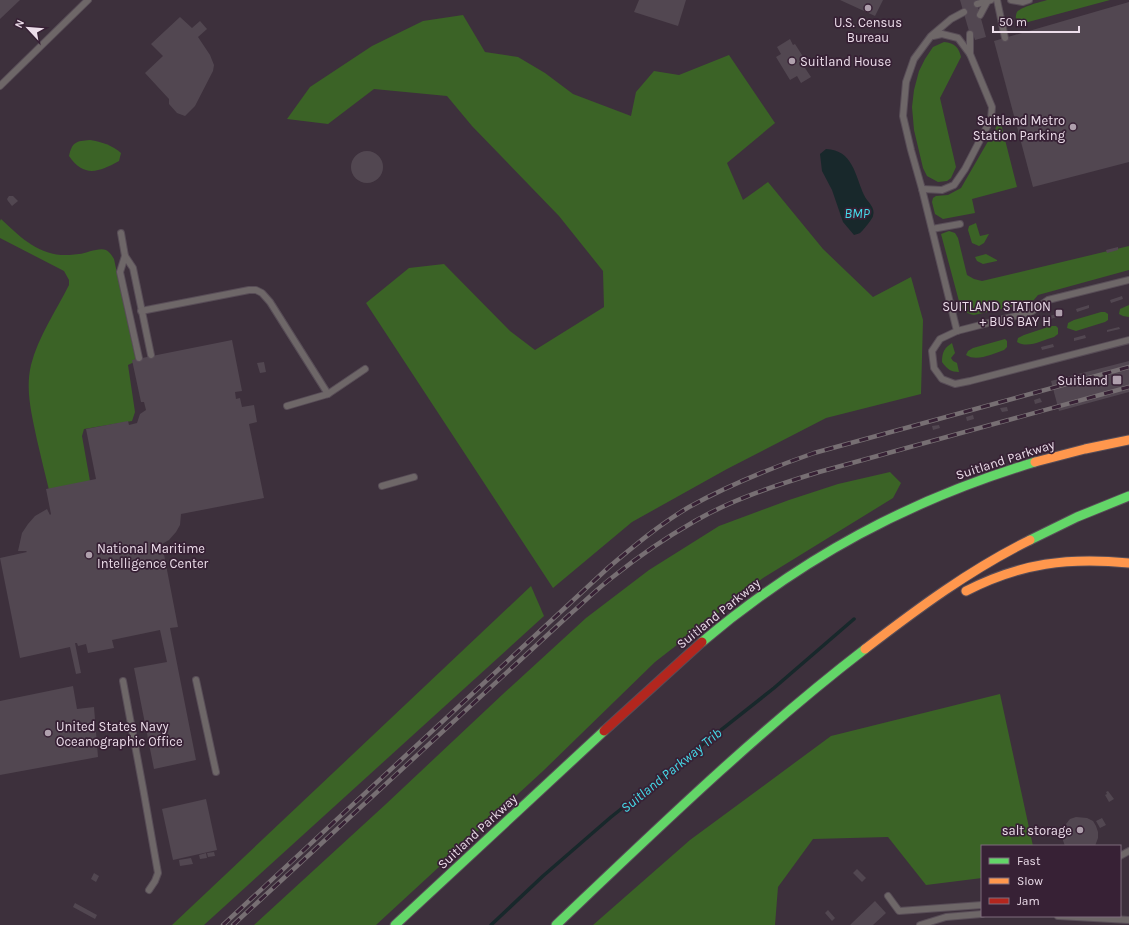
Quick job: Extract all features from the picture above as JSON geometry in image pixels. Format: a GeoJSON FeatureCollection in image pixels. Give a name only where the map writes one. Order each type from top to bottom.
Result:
{"type":"FeatureCollection","features":[{"type":"Feature","properties":{"kind":"highway"},"geometry":{"type":"LineString","coordinates":[[1071,452],[1129,433]]}},
{"type":"Feature","properties":{"kind":"highway","name":"Suitland Parkway"},"geometry":{"type":"LineString","coordinates":[[395,925],[673,667],[722,625],[772,586],[824,553],[881,521],[959,487],[994,474],[1071,452],[1129,440]]}},
{"type":"Feature","properties":{"kind":"highway"},"geometry":{"type":"LineString","coordinates":[[556,925],[723,768],[794,707],[869,646],[918,609],[996,558],[1052,529],[1129,496]]}},
{"type":"Feature","properties":{"kind":"highway"},"geometry":{"type":"LineString","coordinates":[[956,596],[983,582],[1009,572],[1037,565],[1078,560],[1129,563]]}},
{"type":"Feature","properties":{"kind":"highway"},"geometry":{"type":"LineString","coordinates":[[869,646],[924,616]]}},
{"type":"Feature","properties":{"kind":"lane"},"geometry":{"type":"LineString","coordinates":[[0,86],[88,0]]}},
{"type":"Feature","properties":{"kind":"lane"},"geometry":{"type":"LineString","coordinates":[[997,0],[1005,38]]}},
{"type":"Feature","properties":{"kind":"lane"},"geometry":{"type":"LineString","coordinates":[[1011,0],[1024,2],[1029,0]]}},
{"type":"Feature","properties":{"kind":"lane"},"geometry":{"type":"LineString","coordinates":[[977,4],[989,1]]}},
{"type":"Feature","properties":{"kind":"lane"},"geometry":{"type":"LineString","coordinates":[[980,15],[989,1]]}},
{"type":"Feature","properties":{"kind":"lane"},"geometry":{"type":"LineString","coordinates":[[957,331],[903,116],[906,82],[914,59],[931,36],[951,19],[964,12]]}},
{"type":"Feature","properties":{"kind":"lane"},"geometry":{"type":"LineString","coordinates":[[922,189],[942,190],[954,186],[965,169],[991,119],[992,107],[970,54],[958,38],[942,34],[931,36]]}},
{"type":"Feature","properties":{"kind":"lane"},"geometry":{"type":"LineString","coordinates":[[970,34],[970,54]]}},
{"type":"Feature","properties":{"kind":"lane"},"geometry":{"type":"LineString","coordinates":[[932,229],[960,224]]}},
{"type":"Feature","properties":{"kind":"lane"},"geometry":{"type":"LineString","coordinates":[[121,233],[124,256],[120,272],[139,358]]}},
{"type":"Feature","properties":{"kind":"lane"},"geometry":{"type":"LineString","coordinates":[[124,256],[133,268],[151,355]]}},
{"type":"Feature","properties":{"kind":"lane"},"geometry":{"type":"LineString","coordinates":[[1129,280],[1048,300],[1031,312],[957,331],[940,339],[932,351],[934,368],[942,379],[955,384],[1129,340]]}},
{"type":"Feature","properties":{"kind":"lane"},"geometry":{"type":"LineString","coordinates":[[141,311],[219,295],[256,290],[262,293],[270,302],[328,394]]}},
{"type":"Feature","properties":{"kind":"lane"},"geometry":{"type":"LineString","coordinates":[[287,406],[328,394],[366,369]]}},
{"type":"Feature","properties":{"kind":"lane"},"geometry":{"type":"LineString","coordinates":[[382,486],[414,477]]}},
{"type":"Feature","properties":{"kind":"lane"},"geometry":{"type":"LineString","coordinates":[[196,680],[216,772]]}},
{"type":"Feature","properties":{"kind":"lane"},"geometry":{"type":"LineString","coordinates":[[123,681],[158,873],[149,890]]}},
{"type":"Feature","properties":{"kind":"lane"},"geometry":{"type":"LineString","coordinates":[[888,896],[899,911],[981,905]]}},
{"type":"Feature","properties":{"kind":"lane"},"geometry":{"type":"LineString","coordinates":[[920,925],[946,918],[981,914]]}},
{"type":"Feature","properties":{"kind":"lane"},"geometry":{"type":"LineString","coordinates":[[1076,917],[1129,920]]}},
{"type":"Feature","properties":{"kind":"green space"},"geometry":{"type":"Polygon","coordinates":[[[1047,0],[1110,0],[1017,25],[1016,15],[1019,10],[1047,0]]]}},
{"type":"Feature","properties":{"kind":"green space"},"geometry":{"type":"Polygon","coordinates":[[[463,15],[485,52],[518,57],[545,73],[573,94],[631,116],[636,92],[654,71],[679,75],[729,55],[775,123],[727,163],[743,200],[768,182],[823,249],[873,297],[911,277],[923,320],[921,394],[826,418],[727,469],[632,522],[553,588],[366,303],[409,268],[444,264],[510,331],[535,350],[604,307],[603,271],[559,216],[472,126],[447,96],[374,89],[328,124],[287,119],[310,87],[372,46],[423,21],[463,15]]]}},
{"type":"Feature","properties":{"kind":"green space"},"geometry":{"type":"Polygon","coordinates":[[[944,42],[956,46],[961,57],[940,98],[956,167],[951,178],[947,181],[938,182],[927,176],[923,168],[914,130],[912,107],[914,90],[919,71],[933,47],[944,42]]]}},
{"type":"Feature","properties":{"kind":"green space"},"geometry":{"type":"Polygon","coordinates":[[[998,124],[1001,124],[1017,187],[972,199],[975,213],[943,219],[935,214],[932,202],[933,198],[936,196],[948,195],[961,188],[998,124]]]}},
{"type":"Feature","properties":{"kind":"green space"},"geometry":{"type":"Polygon","coordinates":[[[90,140],[107,144],[118,150],[121,153],[119,161],[98,170],[92,171],[80,168],[69,156],[70,151],[75,143],[90,140]]]}},
{"type":"Feature","properties":{"kind":"green space"},"geometry":{"type":"Polygon","coordinates":[[[1,219],[28,242],[43,251],[52,254],[67,255],[103,249],[109,252],[114,259],[136,361],[128,365],[135,412],[132,421],[84,429],[82,436],[90,481],[49,490],[31,412],[29,394],[29,375],[34,355],[43,334],[69,285],[69,280],[64,271],[0,238],[1,219]]]}},
{"type":"Feature","properties":{"kind":"green space"},"geometry":{"type":"Polygon","coordinates":[[[976,223],[980,236],[989,234],[984,243],[979,246],[972,243],[968,230],[969,226],[976,223]]]}},
{"type":"Feature","properties":{"kind":"green space"},"geometry":{"type":"Polygon","coordinates":[[[949,231],[955,233],[958,238],[967,275],[982,281],[1129,246],[1129,270],[1038,295],[1032,302],[972,315],[966,312],[960,305],[941,234],[949,231]]]}},
{"type":"Feature","properties":{"kind":"green space"},"geometry":{"type":"Polygon","coordinates":[[[986,254],[997,261],[983,264],[977,261],[975,257],[986,254]]]}},
{"type":"Feature","properties":{"kind":"green space"},"geometry":{"type":"Polygon","coordinates":[[[1129,305],[1129,317],[1119,314],[1120,309],[1129,305]]]}},
{"type":"Feature","properties":{"kind":"green space"},"geometry":{"type":"Polygon","coordinates":[[[1101,312],[1108,314],[1108,320],[1105,322],[1076,331],[1067,328],[1068,323],[1074,320],[1101,312]]]}},
{"type":"Feature","properties":{"kind":"green space"},"geometry":{"type":"Polygon","coordinates":[[[1051,326],[1056,326],[1058,328],[1058,334],[1054,337],[1026,345],[1017,342],[1018,338],[1024,335],[1051,326]]]}},
{"type":"Feature","properties":{"kind":"green space"},"geometry":{"type":"Polygon","coordinates":[[[1005,339],[1007,341],[1007,347],[1004,350],[980,358],[966,355],[968,351],[973,348],[1005,339]]]}},
{"type":"Feature","properties":{"kind":"green space"},"geometry":{"type":"Polygon","coordinates":[[[952,343],[955,353],[951,358],[957,363],[959,372],[949,370],[942,362],[944,351],[952,343]]]}},
{"type":"Feature","properties":{"kind":"green space"},"geometry":{"type":"Polygon","coordinates":[[[890,472],[901,483],[893,498],[763,578],[655,662],[543,771],[376,925],[254,925],[586,618],[649,570],[719,526],[789,500],[838,484],[890,472]]]}},
{"type":"Feature","properties":{"kind":"green space"},"geometry":{"type":"Polygon","coordinates":[[[531,586],[544,616],[204,925],[172,925],[531,586]]]}},
{"type":"Feature","properties":{"kind":"green space"},"geometry":{"type":"Polygon","coordinates":[[[1000,694],[1033,845],[981,845],[981,878],[926,885],[888,837],[813,839],[778,887],[775,925],[593,925],[690,840],[831,736],[1000,694]]]}},
{"type":"Feature","properties":{"kind":"water","name":"BMP"},"geometry":{"type":"Polygon","coordinates":[[[826,149],[835,150],[848,159],[852,165],[864,195],[872,207],[874,213],[873,217],[859,234],[854,235],[843,222],[832,190],[822,171],[820,154],[826,149]]]}},
{"type":"Feature","properties":{"kind":"building"},"geometry":{"type":"Polygon","coordinates":[[[0,0],[20,0],[0,19],[0,0]]]}},
{"type":"Feature","properties":{"kind":"building"},"geometry":{"type":"Polygon","coordinates":[[[639,0],[686,0],[678,26],[634,12],[639,0]]]}},
{"type":"Feature","properties":{"kind":"building","name":"U.S. Census Bureau"},"geometry":{"type":"Polygon","coordinates":[[[840,0],[883,0],[875,16],[840,0]]]}},
{"type":"Feature","properties":{"kind":"building"},"geometry":{"type":"Polygon","coordinates":[[[960,0],[976,0],[986,37],[975,40],[974,37],[971,38],[960,0]]]}},
{"type":"Feature","properties":{"kind":"building","name":"Suitland Metro Station Parking"},"geometry":{"type":"Polygon","coordinates":[[[1129,2],[1129,162],[1033,187],[994,41],[1129,2]]]}},
{"type":"Feature","properties":{"kind":"building"},"geometry":{"type":"Polygon","coordinates":[[[180,17],[192,28],[200,21],[207,29],[198,37],[210,55],[214,65],[213,71],[195,106],[185,116],[177,113],[169,104],[169,99],[145,73],[163,56],[151,44],[180,17]]]}},
{"type":"Feature","properties":{"kind":"building","name":"Suitland House"},"geometry":{"type":"Polygon","coordinates":[[[790,39],[793,45],[795,44],[809,66],[805,68],[811,77],[801,83],[797,76],[790,80],[776,57],[781,54],[777,47],[790,39]]]}},
{"type":"Feature","properties":{"kind":"building"},"geometry":{"type":"Polygon","coordinates":[[[364,151],[370,151],[380,158],[383,167],[382,173],[376,180],[370,183],[364,183],[354,176],[351,170],[351,164],[358,154],[364,151]]]}},
{"type":"Feature","properties":{"kind":"building"},"geometry":{"type":"Polygon","coordinates":[[[9,196],[13,196],[18,201],[12,206],[7,199],[9,196]]]}},
{"type":"Feature","properties":{"kind":"building"},"geometry":{"type":"Polygon","coordinates":[[[1118,247],[1118,250],[1107,253],[1106,250],[1118,247]]]}},
{"type":"Feature","properties":{"kind":"building"},"geometry":{"type":"Polygon","coordinates":[[[1122,296],[1123,299],[1111,303],[1110,300],[1122,296]]]}},
{"type":"Feature","properties":{"kind":"building"},"geometry":{"type":"Polygon","coordinates":[[[1089,305],[1089,308],[1077,312],[1076,309],[1089,305]]]}},
{"type":"Feature","properties":{"kind":"building"},"geometry":{"type":"Polygon","coordinates":[[[1056,314],[1057,317],[1044,321],[1044,318],[1056,314]]]}},
{"type":"Feature","properties":{"kind":"building"},"geometry":{"type":"Polygon","coordinates":[[[1119,327],[1120,329],[1107,332],[1107,330],[1119,327]]]}},
{"type":"Feature","properties":{"kind":"building"},"geometry":{"type":"Polygon","coordinates":[[[1085,335],[1086,338],[1074,341],[1074,338],[1085,335]]]}},
{"type":"Feature","properties":{"kind":"building","name":"National Maritime Intelligence Center"},"geometry":{"type":"Polygon","coordinates":[[[232,340],[242,391],[235,392],[236,399],[240,398],[242,407],[254,405],[257,422],[249,424],[264,498],[181,514],[180,525],[176,532],[169,540],[162,544],[178,627],[170,628],[196,760],[154,769],[134,668],[167,662],[160,630],[112,640],[114,648],[88,653],[86,644],[78,646],[77,643],[75,643],[81,673],[76,674],[70,647],[20,658],[0,558],[27,552],[18,551],[22,533],[35,516],[47,509],[50,515],[51,514],[46,489],[96,479],[86,429],[128,421],[129,425],[137,423],[140,414],[146,410],[144,402],[141,402],[132,360],[232,340]]]}},
{"type":"Feature","properties":{"kind":"building"},"geometry":{"type":"Polygon","coordinates":[[[1053,344],[1054,347],[1042,350],[1041,347],[1053,344]]]}},
{"type":"Feature","properties":{"kind":"building","name":"Suitland"},"geometry":{"type":"Polygon","coordinates":[[[1129,361],[1129,392],[1059,411],[1051,381],[1129,361]]]}},
{"type":"Feature","properties":{"kind":"building"},"geometry":{"type":"Polygon","coordinates":[[[264,362],[266,372],[260,373],[257,363],[264,362]]]}},
{"type":"Feature","properties":{"kind":"building"},"geometry":{"type":"Polygon","coordinates":[[[1040,398],[1042,402],[1035,404],[1034,400],[1040,398]]]}},
{"type":"Feature","properties":{"kind":"building"},"geometry":{"type":"Polygon","coordinates":[[[1007,407],[1008,411],[1002,412],[1000,408],[1007,407]]]}},
{"type":"Feature","properties":{"kind":"building"},"geometry":{"type":"Polygon","coordinates":[[[973,415],[974,419],[967,421],[966,417],[973,415]]]}},
{"type":"Feature","properties":{"kind":"building"},"geometry":{"type":"Polygon","coordinates":[[[939,425],[940,428],[933,430],[932,426],[939,425]]]}},
{"type":"Feature","properties":{"kind":"building","name":"United States Navy Oceanographic Office"},"geometry":{"type":"Polygon","coordinates":[[[73,686],[77,709],[94,707],[98,757],[0,775],[0,701],[73,686]]]}},
{"type":"Feature","properties":{"kind":"building"},"geometry":{"type":"Polygon","coordinates":[[[1108,791],[1114,799],[1109,802],[1105,795],[1108,791]]]}},
{"type":"Feature","properties":{"kind":"building"},"geometry":{"type":"Polygon","coordinates":[[[206,799],[217,850],[173,860],[162,809],[206,799]]]}},
{"type":"Feature","properties":{"kind":"building","name":"salt storage"},"geometry":{"type":"Polygon","coordinates":[[[1076,817],[1087,818],[1093,821],[1098,832],[1095,845],[1065,845],[1061,835],[1062,829],[1070,819],[1076,817]]]}},
{"type":"Feature","properties":{"kind":"building"},"geometry":{"type":"Polygon","coordinates":[[[1102,818],[1106,825],[1100,828],[1096,821],[1102,818]]]}},
{"type":"Feature","properties":{"kind":"building"},"geometry":{"type":"Polygon","coordinates":[[[214,852],[215,856],[208,857],[207,853],[214,852]]]}},
{"type":"Feature","properties":{"kind":"building"},"geometry":{"type":"Polygon","coordinates":[[[206,853],[207,858],[200,859],[199,855],[206,853]]]}},
{"type":"Feature","properties":{"kind":"building"},"geometry":{"type":"Polygon","coordinates":[[[191,858],[193,864],[180,866],[179,860],[191,858]]]}},
{"type":"Feature","properties":{"kind":"building"},"geometry":{"type":"Polygon","coordinates":[[[857,869],[866,878],[862,882],[853,873],[857,869]]]}},
{"type":"Feature","properties":{"kind":"building"},"geometry":{"type":"Polygon","coordinates":[[[94,873],[99,876],[96,882],[91,879],[94,873]]]}},
{"type":"Feature","properties":{"kind":"building"},"geometry":{"type":"Polygon","coordinates":[[[875,901],[886,913],[873,925],[850,925],[875,901]]]}},
{"type":"Feature","properties":{"kind":"building"},"geometry":{"type":"Polygon","coordinates":[[[75,903],[97,915],[95,919],[73,907],[75,903]]]}},
{"type":"Feature","properties":{"kind":"building"},"geometry":{"type":"Polygon","coordinates":[[[828,910],[835,918],[832,921],[825,913],[828,910]]]}},
{"type":"Feature","properties":{"kind":"waterway","name":"Suitland Parkway Trib"},"geometry":{"type":"LineString","coordinates":[[491,925],[543,876],[611,817],[774,688],[854,619]]}},
{"type":"Feature","properties":{"kind":"railway"},"geometry":{"type":"LineString","coordinates":[[223,925],[609,567],[648,536],[689,507],[735,484],[814,453],[1129,367]]}},
{"type":"Feature","properties":{"kind":"railway"},"geometry":{"type":"LineString","coordinates":[[233,925],[596,591],[643,554],[685,527],[724,506],[771,487],[819,472],[1129,387]]}},
{"type":"Feature","properties":{"kind":"traffic: fast"},"geometry":{"type":"LineString","coordinates":[[702,642],[740,611],[779,583],[859,534],[944,494],[1035,462]]}},
{"type":"Feature","properties":{"kind":"traffic: fast"},"geometry":{"type":"LineString","coordinates":[[1030,540],[1077,517],[1129,496]]}},
{"type":"Feature","properties":{"kind":"traffic: fast"},"geometry":{"type":"LineString","coordinates":[[556,925],[669,818],[746,748],[865,649]]}},
{"type":"Feature","properties":{"kind":"traffic: fast"},"geometry":{"type":"LineString","coordinates":[[395,925],[604,731]]}},
{"type":"Feature","properties":{"kind":"traffic: slow"},"geometry":{"type":"LineString","coordinates":[[1035,462],[1085,449],[1129,440]]}},
{"type":"Feature","properties":{"kind":"traffic: slow"},"geometry":{"type":"LineString","coordinates":[[865,649],[945,590],[1008,551],[1030,540]]}},
{"type":"Feature","properties":{"kind":"traffic: slow"},"geometry":{"type":"LineString","coordinates":[[966,591],[1006,574],[1045,564],[1086,561],[1129,563]]}},
{"type":"Feature","properties":{"kind":"traffic: jam"},"geometry":{"type":"LineString","coordinates":[[604,731],[702,642]]}},
{"type":"Feature","properties":{"kind":"place","name":"U.S. Census Bureau"},"geometry":{"type":"Point","coordinates":[868,8]}},
{"type":"Feature","properties":{"kind":"place","name":"Suitland House"},"geometry":{"type":"Point","coordinates":[792,61]}},
{"type":"Feature","properties":{"kind":"place","name":"Suitland Metro Station Parking"},"geometry":{"type":"Point","coordinates":[1073,127]}},
{"type":"Feature","properties":{"kind":"place","name":"SUITLAND STATION + BUS BAY H"},"geometry":{"type":"Point","coordinates":[1059,313]}},
{"type":"Feature","properties":{"kind":"place","name":"Suitland"},"geometry":{"type":"Point","coordinates":[1117,380]}},
{"type":"Feature","properties":{"kind":"place","name":"National Maritime Intelligence Center"},"geometry":{"type":"Point","coordinates":[89,555]}},
{"type":"Feature","properties":{"kind":"place","name":"United States Navy Oceanographic Office"},"geometry":{"type":"Point","coordinates":[48,733]}},
{"type":"Feature","properties":{"kind":"place","name":"salt storage"},"geometry":{"type":"Point","coordinates":[1080,830]}}]}
